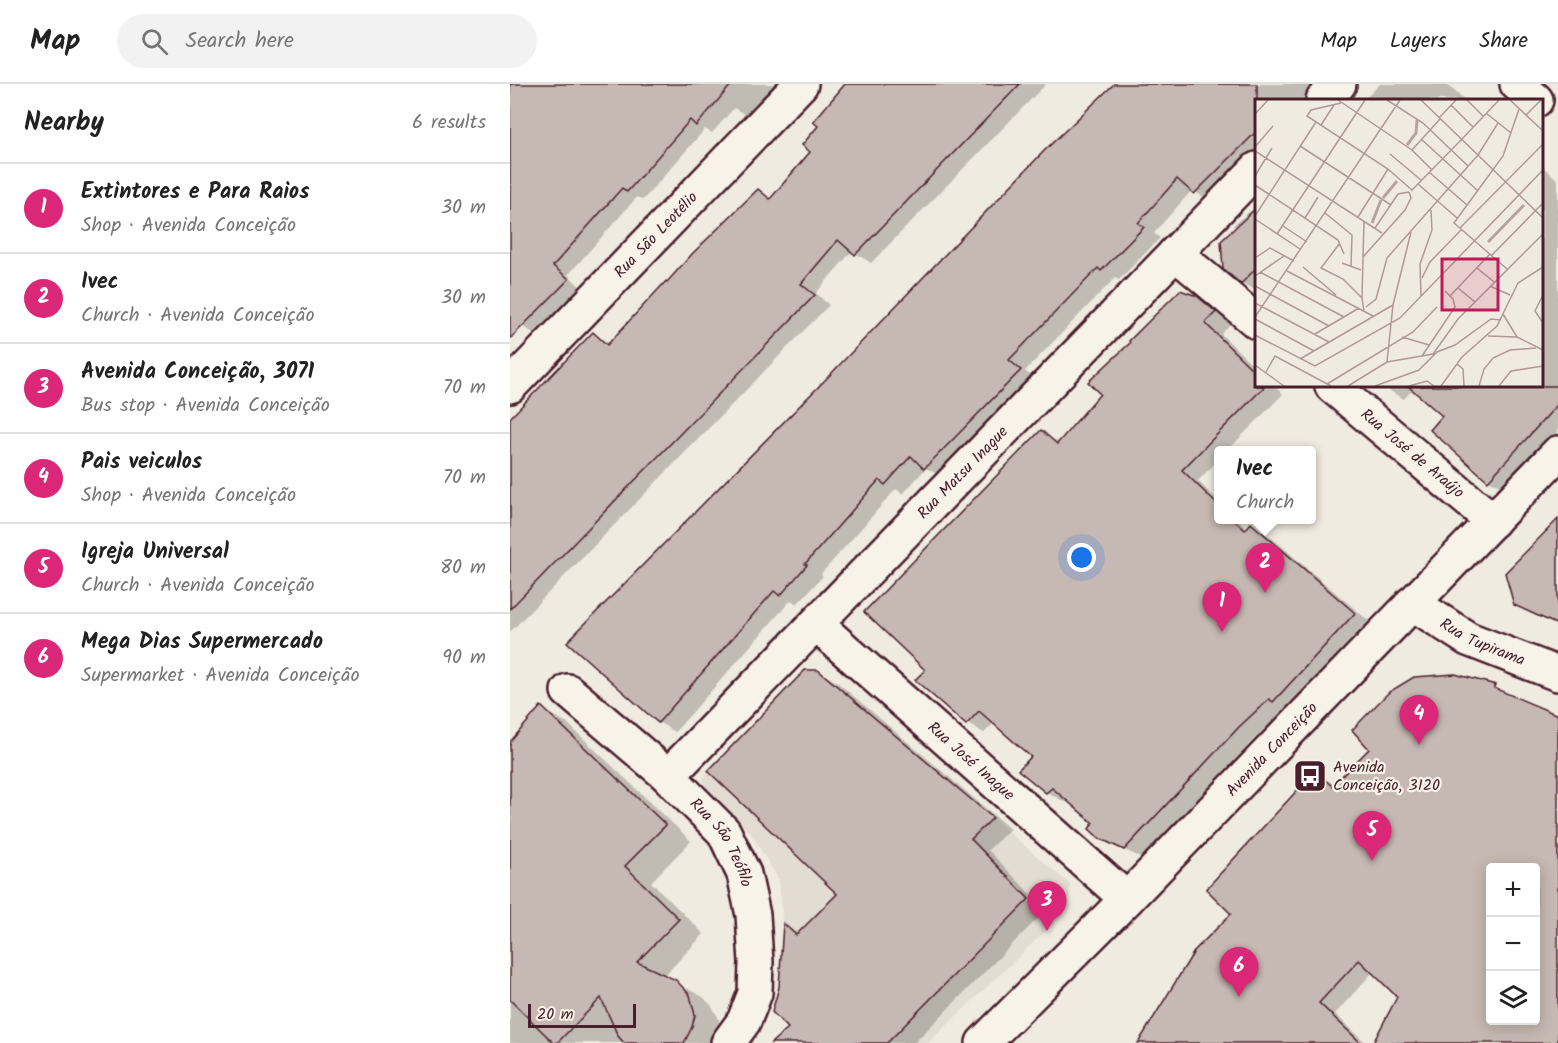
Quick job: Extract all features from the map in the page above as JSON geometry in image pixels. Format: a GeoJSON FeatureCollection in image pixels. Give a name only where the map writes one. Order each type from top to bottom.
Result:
{"type":"FeatureCollection","features":[{"type":"Feature","properties":{"kind":"street","name":"Rua São Leotélio"},"geometry":{"type":"LineString","coordinates":[[510,386],[801,84]]}},
{"type":"Feature","properties":{"kind":"street"},"geometry":{"type":"LineString","coordinates":[[1324,99],[1339,84]]}},
{"type":"Feature","properties":{"kind":"street"},"geometry":{"type":"LineString","coordinates":[[1517,84],[1535,99]]}},
{"type":"Feature","properties":{"kind":"street"},"geometry":{"type":"LineString","coordinates":[[1543,106],[1558,119]]}},
{"type":"Feature","properties":{"kind":"street","name":"Rua Matsu Inague"},"geometry":{"type":"LineString","coordinates":[[668,776],[1255,171]]}},
{"type":"Feature","properties":{"kind":"street"},"geometry":{"type":"LineString","coordinates":[[1175,254],[1255,320]]}},
{"type":"Feature","properties":{"kind":"street","name":"Rua José de Araújo"},"geometry":{"type":"LineString","coordinates":[[1333,387],[1493,521]]}},
{"type":"Feature","properties":{"kind":"street","name":"Avenida Conceição"},"geometry":{"type":"LineString","coordinates":[[983,1043],[1126,899],[1558,453]]}},
{"type":"Feature","properties":{"kind":"street","name":"Rua Tupirama"},"geometry":{"type":"LineString","coordinates":[[1412,603],[1468,639],[1558,674]]}},
{"type":"Feature","properties":{"kind":"street","name":"Rua José Inague"},"geometry":{"type":"LineString","coordinates":[[816,624],[1126,899]]}},
{"type":"Feature","properties":{"kind":"street","name":"Rua São Teófilo"},"geometry":{"type":"LineString","coordinates":[[568,691],[668,776],[724,832],[744,874],[751,905],[756,962],[755,993],[744,1021],[728,1043]]}},
{"type":"Feature","properties":{"kind":"shaded area"},"geometry":{"type":"Polygon","coordinates":[[[818,670],[1070,884],[1070,908],[928,1043],[804,1043],[772,1012],[779,987],[783,928],[779,880],[752,835],[708,791],[703,780],[708,771],[818,670]]]}},
{"type":"Feature","properties":{"kind":"building"},"geometry":{"type":"Polygon","coordinates":[[[510,84],[732,84],[696,126],[690,120],[627,192],[622,188],[553,266],[569,279],[510,339],[510,84]]]}},
{"type":"Feature","properties":{"kind":"building"},"geometry":{"type":"Polygon","coordinates":[[[845,84],[1020,84],[855,255],[838,240],[801,284],[815,295],[510,609],[510,418],[593,332],[607,345],[692,254],[758,189],[770,199],[810,152],[802,145],[818,126],[813,122],[845,84]]]}},
{"type":"Feature","properties":{"kind":"building"},"geometry":{"type":"Polygon","coordinates":[[[1114,84],[1257,84],[1255,133],[1194,194],[1177,179],[1138,223],[1144,227],[1101,271],[1098,268],[1009,360],[1021,370],[924,469],[911,456],[885,485],[879,480],[780,596],[774,591],[658,723],[567,642],[826,379],[1046,149],[1114,84]]]}},
{"type":"Feature","properties":{"kind":"building"},"geometry":{"type":"Polygon","coordinates":[[[1255,209],[1255,269],[1241,284],[1223,269],[1221,241],[1255,209]]]}},
{"type":"Feature","properties":{"kind":"building"},"geometry":{"type":"Polygon","coordinates":[[[1180,290],[1197,296],[1216,312],[1205,323],[1255,372],[1255,387],[1264,387],[1182,470],[1214,501],[1214,524],[1238,524],[1245,530],[1252,524],[1355,613],[1273,702],[1269,699],[1239,727],[1124,850],[1099,838],[1089,829],[1093,823],[1052,788],[1046,793],[1018,770],[1031,757],[979,711],[966,725],[915,680],[925,670],[864,612],[1041,430],[1057,444],[1100,394],[1088,382],[1130,343],[1129,341],[1180,290]]]}},
{"type":"Feature","properties":{"kind":"building"},"geometry":{"type":"Polygon","coordinates":[[[1558,386],[1558,404],[1488,481],[1430,430],[1442,416],[1409,387],[1558,386]]]}},
{"type":"Feature","properties":{"kind":"building"},"geometry":{"type":"Polygon","coordinates":[[[1558,519],[1558,625],[1514,605],[1505,573],[1558,519]]]}},
{"type":"Feature","properties":{"kind":"building"},"geometry":{"type":"Polygon","coordinates":[[[805,670],[818,670],[993,818],[971,839],[1029,899],[887,1043],[771,1043],[788,1028],[772,1012],[779,987],[783,923],[796,935],[837,894],[708,771],[805,670]]]}},
{"type":"Feature","properties":{"kind":"building"},"geometry":{"type":"Polygon","coordinates":[[[1455,674],[1496,685],[1494,688],[1558,715],[1558,1043],[1373,1043],[1397,997],[1359,960],[1319,1003],[1361,1043],[1138,1043],[1195,950],[1231,914],[1206,889],[1315,771],[1332,786],[1369,749],[1352,730],[1389,692],[1414,677],[1455,674]]]}},
{"type":"Feature","properties":{"kind":"building"},"geometry":{"type":"Polygon","coordinates":[[[541,706],[666,825],[625,866],[679,919],[637,962],[676,980],[690,995],[695,1015],[684,1043],[624,1043],[618,1036],[601,998],[557,1043],[554,1043],[510,1000],[510,742],[541,706]]]}},
{"type":"Feature","properties":{"kind":"place","name":"Ivec"},"geometry":{"type":"Point","coordinates":[1265,593]}},
{"type":"Feature","properties":{"kind":"place","name":"Extintores e Para Raios"},"geometry":{"type":"Point","coordinates":[1222,632]}},
{"type":"Feature","properties":{"kind":"place","name":"Pais veiculos"},"geometry":{"type":"Point","coordinates":[1419,745]}},
{"type":"Feature","properties":{"kind":"place","name":"Avenida Conceição, 3120"},"geometry":{"type":"Point","coordinates":[1310,776]}},
{"type":"Feature","properties":{"kind":"place","name":"Igreja Universal"},"geometry":{"type":"Point","coordinates":[1372,861]}},
{"type":"Feature","properties":{"kind":"place","name":"Avenida Conceição, 3071"},"geometry":{"type":"Point","coordinates":[1047,931]}},
{"type":"Feature","properties":{"kind":"place","name":"Mega Dias Supermercado"},"geometry":{"type":"Point","coordinates":[1239,997]}}]}
